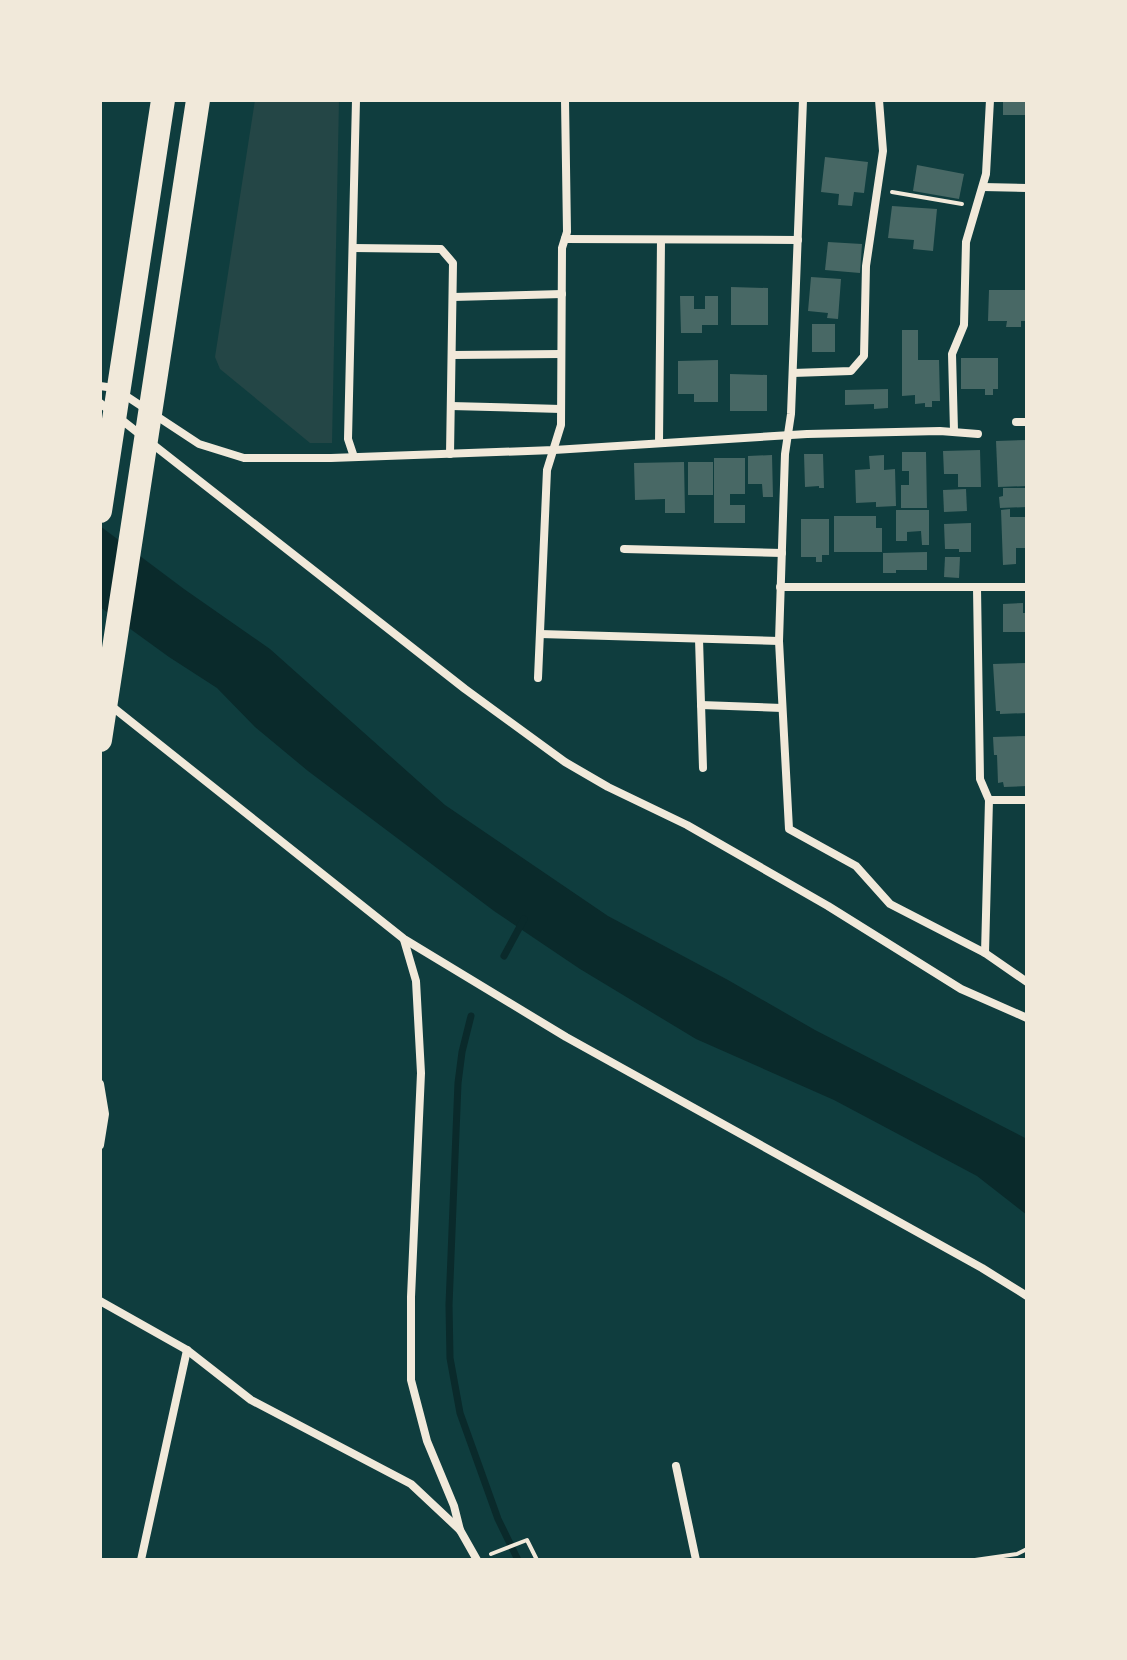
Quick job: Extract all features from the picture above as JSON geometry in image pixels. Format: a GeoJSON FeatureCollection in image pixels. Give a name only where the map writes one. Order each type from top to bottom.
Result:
{"type":"FeatureCollection","features":[{"type":"Feature","properties":{"kind":"highway"},"geometry":{"type":"LineString","coordinates":[[100,511],[163,100]]}},
{"type":"Feature","properties":{"kind":"highway"},"geometry":{"type":"LineString","coordinates":[[100,740],[198,100]]}},
{"type":"Feature","properties":{"kind":"street"},"geometry":{"type":"LineString","coordinates":[[354,457],[348,439],[356,100]]}},
{"type":"Feature","properties":{"kind":"street"},"geometry":{"type":"LineString","coordinates":[[538,678],[547,470],[561,425],[562,248],[567,232],[565,100]]}},
{"type":"Feature","properties":{"kind":"street"},"geometry":{"type":"LineString","coordinates":[[803,100],[793,373],[785,454],[780,587],[779,641],[789,829],[856,866],[890,904],[985,953],[1027,982]]}},
{"type":"Feature","properties":{"kind":"street"},"geometry":{"type":"LineString","coordinates":[[793,373],[851,371],[864,356],[866,266],[883,151],[879,100]]}},
{"type":"Feature","properties":{"kind":"street"},"geometry":{"type":"LineString","coordinates":[[954,431],[952,354],[964,325],[966,242],[986,174],[990,100]]}},
{"type":"Feature","properties":{"kind":"street"},"geometry":{"type":"LineString","coordinates":[[983,187],[1027,188]]}},
{"type":"Feature","properties":{"kind":"street"},"geometry":{"type":"LineString","coordinates":[[565,239],[798,240]]}},
{"type":"Feature","properties":{"kind":"street"},"geometry":{"type":"LineString","coordinates":[[659,443],[661,240]]}},
{"type":"Feature","properties":{"kind":"street"},"geometry":{"type":"LineString","coordinates":[[353,248],[441,249],[453,263],[450,454]]}},
{"type":"Feature","properties":{"kind":"street"},"geometry":{"type":"LineString","coordinates":[[453,297],[562,294]]}},
{"type":"Feature","properties":{"kind":"street"},"geometry":{"type":"LineString","coordinates":[[452,355],[561,354]]}},
{"type":"Feature","properties":{"kind":"street"},"geometry":{"type":"LineString","coordinates":[[100,386],[114,388],[199,444],[244,458],[554,450],[788,436],[954,431],[978,434]]}},
{"type":"Feature","properties":{"kind":"street"},"geometry":{"type":"LineString","coordinates":[[100,403],[465,689],[565,762],[608,787],[687,825],[790,884],[961,989],[1027,1018]]}},
{"type":"Feature","properties":{"kind":"street"},"geometry":{"type":"LineString","coordinates":[[451,406],[561,409]]}},
{"type":"Feature","properties":{"kind":"street"},"geometry":{"type":"LineString","coordinates":[[1016,422],[1027,422]]}},
{"type":"Feature","properties":{"kind":"street"},"geometry":{"type":"LineString","coordinates":[[624,549],[782,553]]}},
{"type":"Feature","properties":{"kind":"street"},"geometry":{"type":"LineString","coordinates":[[780,587],[1027,587]]}},
{"type":"Feature","properties":{"kind":"street"},"geometry":{"type":"LineString","coordinates":[[977,588],[980,779],[989,800],[985,953]]}},
{"type":"Feature","properties":{"kind":"street"},"geometry":{"type":"LineString","coordinates":[[540,634],[779,641]]}},
{"type":"Feature","properties":{"kind":"street"},"geometry":{"type":"LineString","coordinates":[[699,639],[703,768]]}},
{"type":"Feature","properties":{"kind":"street"},"geometry":{"type":"LineString","coordinates":[[100,697],[404,939],[566,1037],[1027,1296]]}},
{"type":"Feature","properties":{"kind":"street"},"geometry":{"type":"LineString","coordinates":[[701,705],[782,708]]}},
{"type":"Feature","properties":{"kind":"street"},"geometry":{"type":"LineString","coordinates":[[989,800],[1027,800]]}},
{"type":"Feature","properties":{"kind":"street"},"geometry":{"type":"LineString","coordinates":[[404,939],[416,981],[421,1073],[411,1297],[411,1380],[427,1441],[454,1506],[460,1530],[477,1560]]}},
{"type":"Feature","properties":{"kind":"street"},"geometry":{"type":"LineString","coordinates":[[100,1084],[105,1114],[100,1145]]}},
{"type":"Feature","properties":{"kind":"street"},"geometry":{"type":"LineString","coordinates":[[100,1301],[187,1350],[251,1400],[411,1484],[460,1530]]}},
{"type":"Feature","properties":{"kind":"street"},"geometry":{"type":"LineString","coordinates":[[141,1560],[187,1350]]}},
{"type":"Feature","properties":{"kind":"street"},"geometry":{"type":"LineString","coordinates":[[676,1466],[696,1560]]}},
{"type":"Feature","properties":{"kind":"path"},"geometry":{"type":"LineString","coordinates":[[878,189],[976,206]]}},
{"type":"Feature","properties":{"kind":"path"},"geometry":{"type":"LineString","coordinates":[[477,1560],[527,1540],[537,1560]]}},
{"type":"Feature","properties":{"kind":"path"},"geometry":{"type":"LineString","coordinates":[[975,1560],[1017,1554],[1027,1549]]}},
{"type":"Feature","properties":{"kind":"shaded area"},"geometry":{"type":"Polygon","coordinates":[[[255,100],[339,100],[332,443],[310,443],[220,369],[215,357],[255,100]]]}},
{"type":"Feature","properties":{"kind":"shaded area"},"geometry":{"type":"Polygon","coordinates":[[[100,526],[270,649],[445,805],[608,916],[815,1030],[1027,1139],[1027,1215],[977,1176],[834,1100],[696,1039],[580,969],[494,911],[308,771],[255,727],[217,688],[100,607],[100,526]]]}},
{"type":"Feature","properties":{"kind":"building"},"geometry":{"type":"Polygon","coordinates":[[[1003,100],[1027,100],[1027,115],[1003,115],[1003,100]]]}},
{"type":"Feature","properties":{"kind":"building"},"geometry":{"type":"Polygon","coordinates":[[[825,157],[868,162],[864,193],[854,192],[852,206],[838,205],[839,194],[821,192],[825,157]]]}},
{"type":"Feature","properties":{"kind":"building"},"geometry":{"type":"Polygon","coordinates":[[[917,165],[964,174],[959,199],[913,191],[917,165]]]}},
{"type":"Feature","properties":{"kind":"building"},"geometry":{"type":"Polygon","coordinates":[[[892,206],[937,209],[933,251],[913,249],[914,240],[888,238],[892,206]]]}},
{"type":"Feature","properties":{"kind":"building"},"geometry":{"type":"Polygon","coordinates":[[[828,242],[862,244],[860,273],[825,270],[828,242]]]}},
{"type":"Feature","properties":{"kind":"building"},"geometry":{"type":"Polygon","coordinates":[[[811,277],[841,279],[838,319],[827,318],[828,313],[808,311],[811,277]]]}},
{"type":"Feature","properties":{"kind":"building"},"geometry":{"type":"Polygon","coordinates":[[[731,287],[768,288],[768,325],[731,325],[731,287]]]}},
{"type":"Feature","properties":{"kind":"building"},"geometry":{"type":"Polygon","coordinates":[[[989,290],[1027,290],[1027,321],[1021,321],[1021,327],[1006,327],[1007,321],[988,321],[989,290]]]}},
{"type":"Feature","properties":{"kind":"building"},"geometry":{"type":"Polygon","coordinates":[[[680,296],[694,296],[694,309],[705,309],[705,296],[718,296],[718,325],[702,325],[702,333],[681,333],[680,296]]]}},
{"type":"Feature","properties":{"kind":"building"},"geometry":{"type":"Polygon","coordinates":[[[812,324],[835,324],[835,352],[812,352],[812,324]]]}},
{"type":"Feature","properties":{"kind":"building"},"geometry":{"type":"Polygon","coordinates":[[[902,330],[918,330],[918,360],[939,360],[940,401],[932,401],[932,407],[925,407],[925,403],[915,404],[915,395],[902,396],[902,330]]]}},
{"type":"Feature","properties":{"kind":"building"},"geometry":{"type":"Polygon","coordinates":[[[961,358],[998,358],[998,389],[993,389],[993,395],[985,395],[985,389],[961,389],[961,358]]]}},
{"type":"Feature","properties":{"kind":"building"},"geometry":{"type":"Polygon","coordinates":[[[718,360],[718,402],[694,402],[694,394],[678,394],[678,361],[718,360]]]}},
{"type":"Feature","properties":{"kind":"building"},"geometry":{"type":"Polygon","coordinates":[[[730,374],[767,375],[767,411],[730,411],[730,374]]]}},
{"type":"Feature","properties":{"kind":"building"},"geometry":{"type":"Polygon","coordinates":[[[888,389],[888,408],[874,409],[874,404],[845,405],[845,390],[888,389]]]}},
{"type":"Feature","properties":{"kind":"building"},"geometry":{"type":"Polygon","coordinates":[[[1027,440],[1027,486],[998,487],[996,441],[1027,440]]]}},
{"type":"Feature","properties":{"kind":"building"},"geometry":{"type":"Polygon","coordinates":[[[980,450],[981,487],[958,487],[958,474],[944,474],[943,451],[980,450]]]}},
{"type":"Feature","properties":{"kind":"building"},"geometry":{"type":"Polygon","coordinates":[[[902,452],[926,452],[927,508],[901,508],[901,485],[909,485],[909,471],[902,471],[902,452]]]}},
{"type":"Feature","properties":{"kind":"building"},"geometry":{"type":"Polygon","coordinates":[[[804,454],[823,454],[824,488],[805,487],[804,454]]]}},
{"type":"Feature","properties":{"kind":"building"},"geometry":{"type":"Polygon","coordinates":[[[772,455],[773,497],[763,497],[762,484],[748,484],[748,456],[772,455]]]}},
{"type":"Feature","properties":{"kind":"building"},"geometry":{"type":"Polygon","coordinates":[[[884,455],[884,470],[895,469],[896,506],[876,507],[876,502],[856,503],[855,470],[870,469],[869,456],[884,455]]]}},
{"type":"Feature","properties":{"kind":"building"},"geometry":{"type":"Polygon","coordinates":[[[714,458],[745,458],[745,494],[730,494],[730,505],[745,505],[745,523],[714,523],[714,458]]]}},
{"type":"Feature","properties":{"kind":"building"},"geometry":{"type":"Polygon","coordinates":[[[684,462],[685,513],[665,513],[665,499],[635,500],[634,463],[684,462]]]}},
{"type":"Feature","properties":{"kind":"building"},"geometry":{"type":"Polygon","coordinates":[[[688,462],[713,462],[713,495],[688,495],[688,462]]]}},
{"type":"Feature","properties":{"kind":"building"},"geometry":{"type":"Polygon","coordinates":[[[1003,488],[1027,488],[1027,507],[1000,508],[999,497],[1003,496],[1003,488]]]}},
{"type":"Feature","properties":{"kind":"building"},"geometry":{"type":"Polygon","coordinates":[[[966,489],[967,511],[944,512],[943,490],[966,489]]]}},
{"type":"Feature","properties":{"kind":"building"},"geometry":{"type":"Polygon","coordinates":[[[1010,509],[1010,517],[1027,517],[1027,548],[1016,548],[1016,564],[1003,565],[1001,510],[1010,509]]]}},
{"type":"Feature","properties":{"kind":"building"},"geometry":{"type":"Polygon","coordinates":[[[896,510],[929,510],[929,545],[922,545],[921,531],[907,532],[907,541],[896,541],[896,510]]]}},
{"type":"Feature","properties":{"kind":"building"},"geometry":{"type":"Polygon","coordinates":[[[834,516],[876,516],[876,528],[882,528],[882,552],[834,552],[834,516]]]}},
{"type":"Feature","properties":{"kind":"building"},"geometry":{"type":"Polygon","coordinates":[[[801,519],[829,519],[829,555],[822,555],[822,562],[816,562],[816,557],[801,557],[801,519]]]}},
{"type":"Feature","properties":{"kind":"building"},"geometry":{"type":"Polygon","coordinates":[[[971,523],[971,552],[945,549],[944,524],[971,523]]]}},
{"type":"Feature","properties":{"kind":"building"},"geometry":{"type":"Polygon","coordinates":[[[927,552],[927,570],[883,573],[883,553],[927,552]]]}},
{"type":"Feature","properties":{"kind":"building"},"geometry":{"type":"Polygon","coordinates":[[[945,557],[960,557],[959,578],[944,577],[945,557]]]}},
{"type":"Feature","properties":{"kind":"building"},"geometry":{"type":"Polygon","coordinates":[[[1023,603],[1023,613],[1027,613],[1026,632],[1003,632],[1003,604],[1023,603]]]}},
{"type":"Feature","properties":{"kind":"building"},"geometry":{"type":"Polygon","coordinates":[[[1027,663],[1027,713],[1000,714],[996,711],[993,664],[1027,663]]]}},
{"type":"Feature","properties":{"kind":"building"},"geometry":{"type":"Polygon","coordinates":[[[1027,736],[1027,786],[1004,787],[1003,782],[998,783],[993,737],[1027,736]]]}},
{"type":"Feature","properties":{"kind":"waterway"},"geometry":{"type":"LineString","coordinates":[[504,956],[524,919]]}},
{"type":"Feature","properties":{"kind":"waterway"},"geometry":{"type":"LineString","coordinates":[[471,1016],[458,1083],[449,1305],[450,1358],[460,1413],[498,1519],[518,1560]]}}]}
